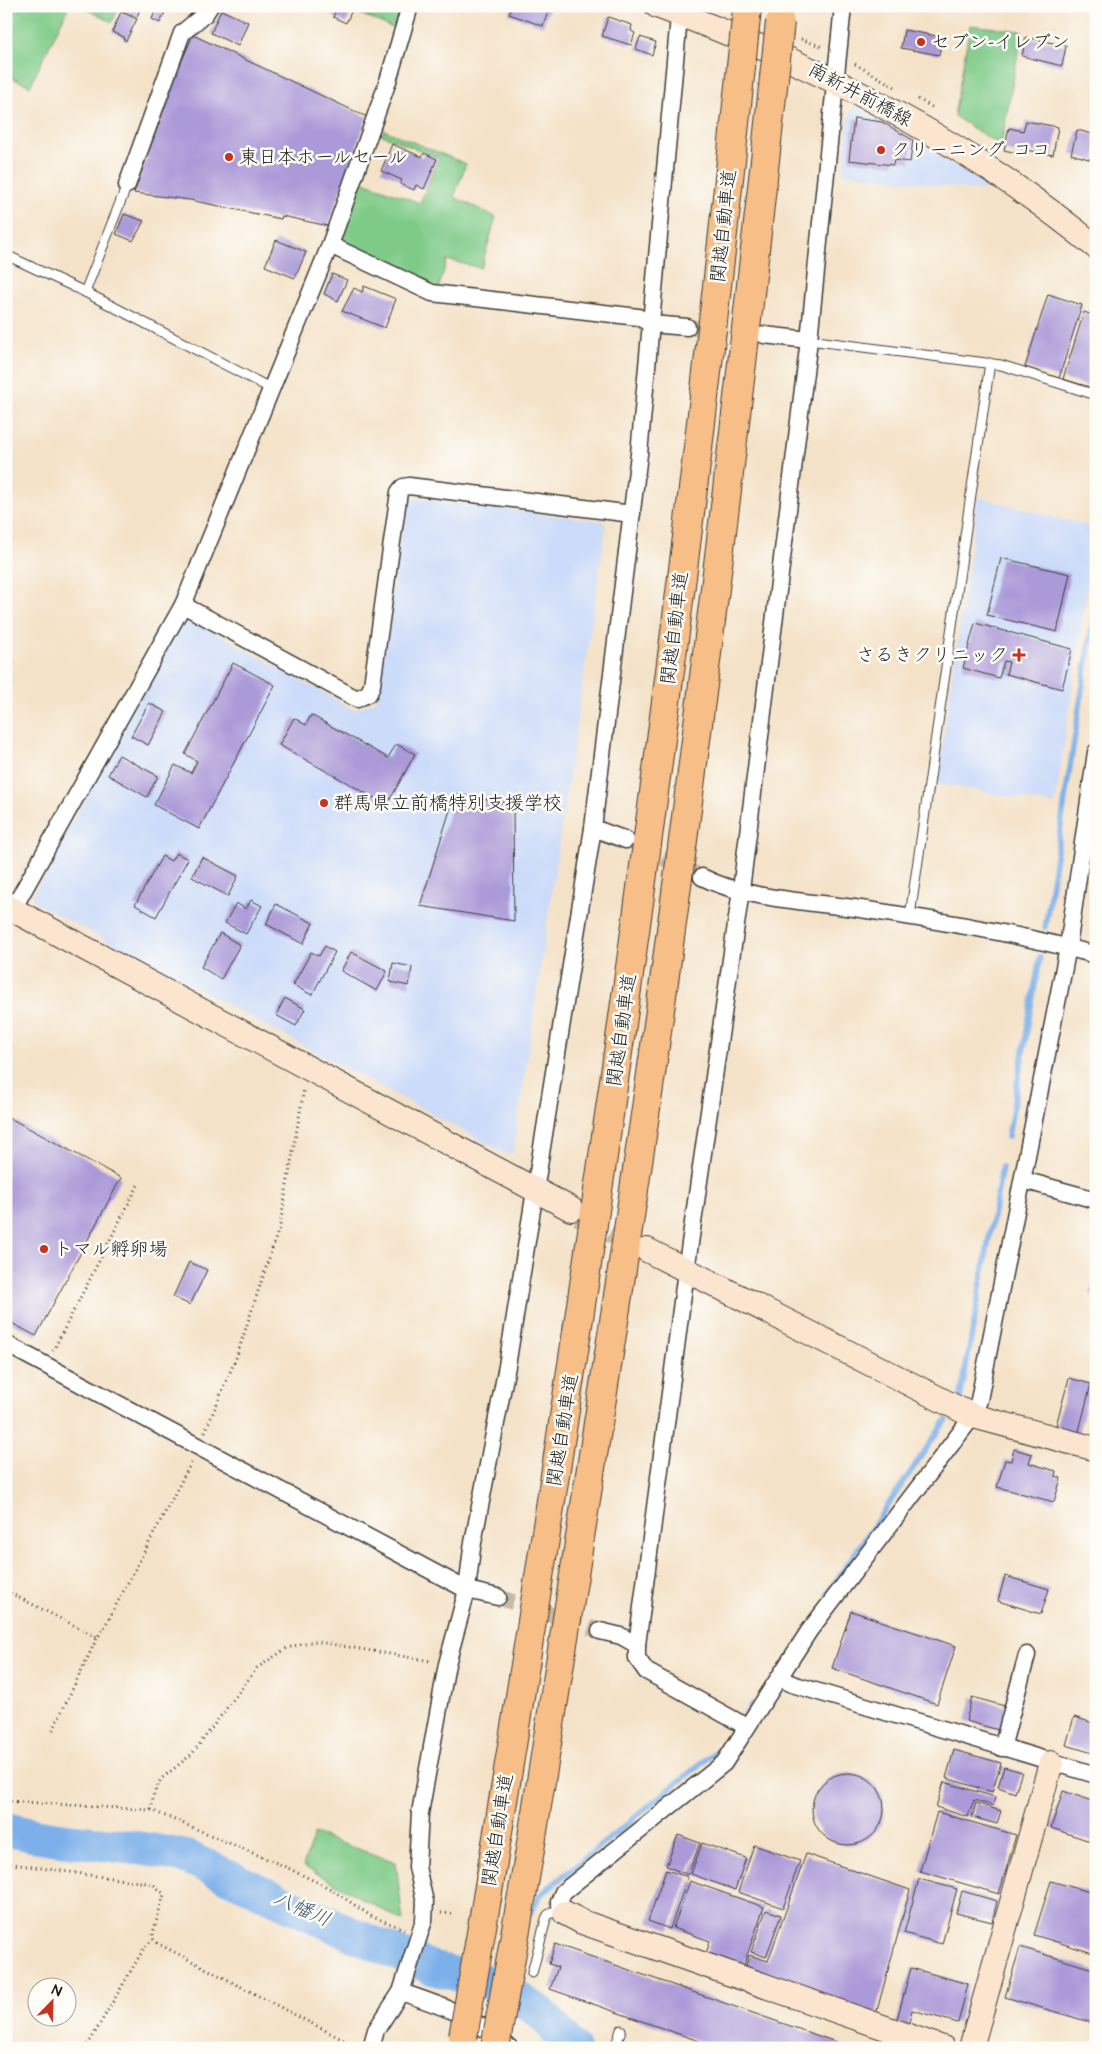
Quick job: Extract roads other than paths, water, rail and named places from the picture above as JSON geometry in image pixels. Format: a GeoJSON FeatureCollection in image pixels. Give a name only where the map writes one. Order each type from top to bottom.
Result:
{"type":"FeatureCollection","features":[{"type":"Feature","properties":{"kind":"highway","name":"関越自動車道"},"geometry":{"type":"LineString","coordinates":[[462,2042],[545,1550],[640,904],[721,254],[747,7]]}},
{"type":"Feature","properties":{"kind":"highway","name":"関越自動車道"},"geometry":{"type":"LineString","coordinates":[[495,2048],[530,1850],[621,1272],[674,910],[730,460],[781,14]]}},
{"type":"Feature","properties":{"kind":"street"},"geometry":{"type":"LineString","coordinates":[[127,185],[182,33],[205,14],[210,6]]}},
{"type":"Feature","properties":{"kind":"street"},"geometry":{"type":"LineString","coordinates":[[410,6],[388,81],[330,245],[182,605],[10,907],[571,1209]]}},
{"type":"Feature","properties":{"kind":"street","name":"南新井前橋線"},"geometry":{"type":"LineString","coordinates":[[657,6],[680,10],[798,63],[896,113],[988,170],[1056,216],[1096,247]]}},
{"type":"Feature","properties":{"kind":"street"},"geometry":{"type":"LineString","coordinates":[[747,1727],[646,1671],[637,1658],[637,1645],[686,1271],[741,890],[809,340],[843,6]]}},
{"type":"Feature","properties":{"kind":"street"},"geometry":{"type":"LineString","coordinates":[[371,2048],[376,2030],[403,1987],[426,1912],[417,1867],[417,1839],[447,1664],[467,1590],[472,1548],[508,1366],[593,828],[632,514],[680,10]]}},
{"type":"Feature","properties":{"kind":"street"},"geometry":{"type":"LineString","coordinates":[[330,245],[432,293],[638,317],[651,324],[687,328]]}},
{"type":"Feature","properties":{"kind":"street"},"geometry":{"type":"LineString","coordinates":[[764,335],[809,340]]}},
{"type":"Feature","properties":{"kind":"street"},"geometry":{"type":"LineString","coordinates":[[182,605],[357,699],[369,693],[372,685],[399,492],[403,487],[409,486],[632,514]]}},
{"type":"Feature","properties":{"kind":"street"},"geometry":{"type":"LineString","coordinates":[[942,2048],[582,1922],[562,1910],[558,1902],[563,1892],[724,1763],[809,1632],[973,1416],[979,1400],[1068,947],[1096,752]]}},
{"type":"Feature","properties":{"kind":"street"},"geometry":{"type":"LineString","coordinates":[[593,828],[626,840]]}},
{"type":"Feature","properties":{"kind":"street"},"geometry":{"type":"LineString","coordinates":[[702,877],[741,890],[910,916],[1068,947],[1096,955]]}},
{"type":"Feature","properties":{"kind":"street"},"geometry":{"type":"LineString","coordinates":[[1023,1180],[1096,1200]]}},
{"type":"Feature","properties":{"kind":"street"},"geometry":{"type":"LineString","coordinates":[[647,1250],[973,1416],[1096,1448]]}},
{"type":"Feature","properties":{"kind":"street"},"geometry":{"type":"LineString","coordinates":[[6,1344],[200,1445],[467,1590],[498,1597]]}},
{"type":"Feature","properties":{"kind":"street"},"geometry":{"type":"LineString","coordinates":[[600,1630],[621,1636],[637,1645]]}},
{"type":"Feature","properties":{"kind":"street"},"geometry":{"type":"LineString","coordinates":[[1002,1748],[1028,1655]]}},
{"type":"Feature","properties":{"kind":"street"},"geometry":{"type":"LineString","coordinates":[[779,1678],[792,1684],[1096,1775]]}},
{"type":"Feature","properties":{"kind":"street"},"geometry":{"type":"LineString","coordinates":[[971,2048],[1052,1762]]}},
{"type":"Feature","properties":{"kind":"street"},"geometry":{"type":"LineString","coordinates":[[403,1987],[468,2016],[488,2029],[510,2048]]}},
{"type":"Feature","properties":{"kind":"lane"},"geometry":{"type":"LineString","coordinates":[[85,292],[127,185]]}},
{"type":"Feature","properties":{"kind":"lane"},"geometry":{"type":"LineString","coordinates":[[6,255],[85,292],[270,388]]}},
{"type":"Feature","properties":{"kind":"lane"},"geometry":{"type":"LineString","coordinates":[[809,340],[990,363],[1096,395]]}},
{"type":"Feature","properties":{"kind":"lane"},"geometry":{"type":"LineString","coordinates":[[910,916],[990,363]]}},
{"type":"Feature","properties":{"kind":"lane"},"geometry":{"type":"LineString","coordinates":[[532,1973],[548,1915],[562,1910]]}},
{"type":"Feature","properties":{"kind":"lane"},"geometry":{"type":"LineString","coordinates":[[615,2048],[621,2030]]}},
{"type":"Feature","properties":{"kind":"waterway"},"geometry":{"type":"LineString","coordinates":[[1045,927],[1096,601]]}},
{"type":"Feature","properties":{"kind":"waterway"},"geometry":{"type":"LineString","coordinates":[[1008,1137],[1040,957]]}},
{"type":"Feature","properties":{"kind":"waterway"},"geometry":{"type":"LineString","coordinates":[[960,1400],[1002,1167]]}},
{"type":"Feature","properties":{"kind":"waterway"},"geometry":{"type":"LineString","coordinates":[[827,1594],[946,1420]]}},
{"type":"Feature","properties":{"kind":"waterway"},"geometry":{"type":"LineString","coordinates":[[745,1716],[752,1705]]}},
{"type":"Feature","properties":{"kind":"waterway"},"geometry":{"type":"LineString","coordinates":[[531,1912],[540,1895],[726,1743],[735,1731]]}},
{"type":"Feature","properties":{"kind":"waterway","name":"八幡川"},"geometry":{"type":"LineString","coordinates":[[6,1829],[51,1838],[144,1849],[189,1858],[352,1934],[432,1968],[495,1984],[540,2012],[573,2048]]}},
{"type":"Feature","properties":{"kind":"tunnel"},"geometry":{"type":"LineString","coordinates":[[687,327],[754,334]]}},
{"type":"Feature","properties":{"kind":"tunnel"},"geometry":{"type":"LineString","coordinates":[[641,847],[702,877]]}},
{"type":"Feature","properties":{"kind":"tunnel"},"geometry":{"type":"LineString","coordinates":[[579,1214],[642,1247]]}},
{"type":"Feature","properties":{"kind":"tunnel"},"geometry":{"type":"LineString","coordinates":[[498,1597],[600,1631]]}},
{"type":"Feature","properties":{"kind":"place","name":"セブン-イレブン"},"geometry":{"type":"Point","coordinates":[921,42]}},
{"type":"Feature","properties":{"kind":"place","name":"クリーニング ココ"},"geometry":{"type":"Point","coordinates":[881,150]}},
{"type":"Feature","properties":{"kind":"place","name":"東日本ホールセール"},"geometry":{"type":"Point","coordinates":[229,157]}},
{"type":"Feature","properties":{"kind":"place","name":"さるきクリニック"},"geometry":{"type":"Point","coordinates":[1019,655]}},
{"type":"Feature","properties":{"kind":"place","name":"群馬県立前橋特別支援学校"},"geometry":{"type":"Point","coordinates":[324,803]}},
{"type":"Feature","properties":{"kind":"place","name":"トマル孵卵場"},"geometry":{"type":"Point","coordinates":[44,1249]}}]}
